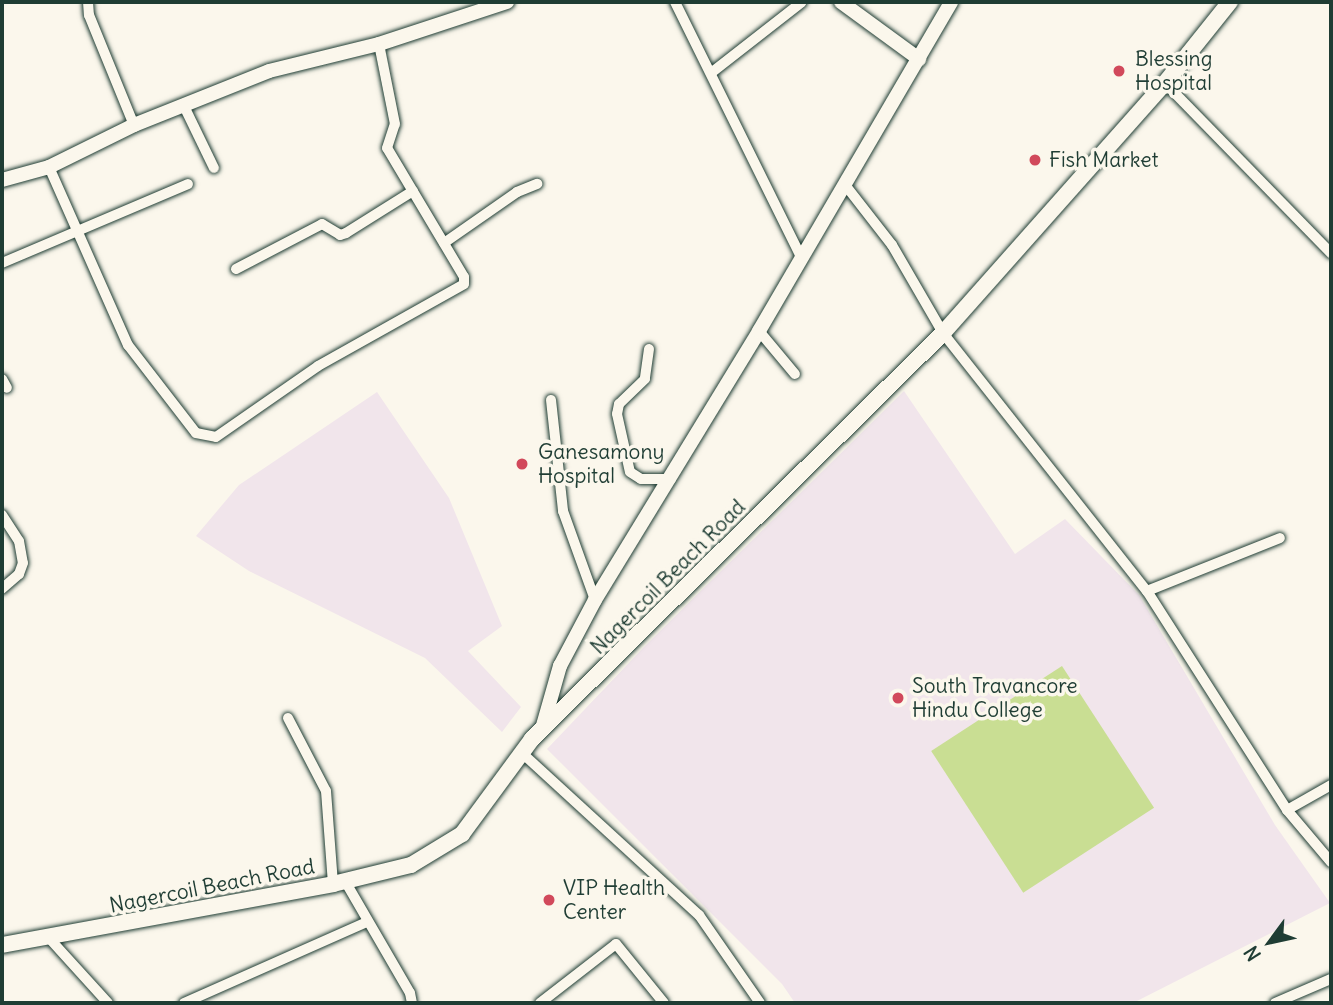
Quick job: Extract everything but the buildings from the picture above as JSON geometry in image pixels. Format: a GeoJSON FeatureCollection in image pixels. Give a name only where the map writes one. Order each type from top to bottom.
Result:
{"type":"FeatureCollection","features":[{"type":"Feature","properties":{"kind":"main road","name":"Nagercoil Beach Road"},"geometry":{"type":"LineString","coordinates":[[2,945],[339,883],[411,865],[444,848],[479,815],[542,729],[943,333],[1165,83],[1230,2]]}},
{"type":"Feature","properties":{"kind":"street"},"geometry":{"type":"LineString","coordinates":[[88,2],[89,15],[134,125]]}},
{"type":"Feature","properties":{"kind":"street"},"geometry":{"type":"LineString","coordinates":[[2,180],[49,167],[134,125],[269,71],[379,44],[507,2]]}},
{"type":"Feature","properties":{"kind":"street"},"geometry":{"type":"LineString","coordinates":[[676,2],[800,255]]}},
{"type":"Feature","properties":{"kind":"street"},"geometry":{"type":"LineString","coordinates":[[711,73],[802,2]]}},
{"type":"Feature","properties":{"kind":"street"},"geometry":{"type":"LineString","coordinates":[[841,2],[919,59]]}},
{"type":"Feature","properties":{"kind":"street"},"geometry":{"type":"LineString","coordinates":[[542,729],[560,666],[595,600],[759,331],[800,255],[846,186],[951,2]]}},
{"type":"Feature","properties":{"kind":"street"},"geometry":{"type":"LineString","coordinates":[[49,167],[128,345],[196,433],[216,437],[318,366],[464,284],[444,243],[387,148],[395,124],[379,44]]}},
{"type":"Feature","properties":{"kind":"street"},"geometry":{"type":"LineString","coordinates":[[1165,83],[1331,253]]}},
{"type":"Feature","properties":{"kind":"street"},"geometry":{"type":"LineString","coordinates":[[183,104],[214,169]]}},
{"type":"Feature","properties":{"kind":"street"},"geometry":{"type":"LineString","coordinates":[[2,263],[188,184]]}},
{"type":"Feature","properties":{"kind":"street"},"geometry":{"type":"LineString","coordinates":[[444,243],[517,192],[537,184]]}},
{"type":"Feature","properties":{"kind":"street"},"geometry":{"type":"LineString","coordinates":[[846,186],[892,245],[943,333],[1147,591],[1287,810],[1331,862]]}},
{"type":"Feature","properties":{"kind":"street"},"geometry":{"type":"LineString","coordinates":[[236,269],[322,224],[340,235],[346,233],[412,191]]}},
{"type":"Feature","properties":{"kind":"street"},"geometry":{"type":"LineString","coordinates":[[759,331],[795,374]]}},
{"type":"Feature","properties":{"kind":"street"},"geometry":{"type":"LineString","coordinates":[[649,349],[645,379],[619,404],[617,414],[630,472],[641,479],[671,479]]}},
{"type":"Feature","properties":{"kind":"street"},"geometry":{"type":"LineString","coordinates":[[551,400],[563,511],[595,600]]}},
{"type":"Feature","properties":{"kind":"street"},"geometry":{"type":"LineString","coordinates":[[2,515],[19,541],[23,563],[19,574],[2,589]]}},
{"type":"Feature","properties":{"kind":"street"},"geometry":{"type":"LineString","coordinates":[[1147,591],[1280,538]]}},
{"type":"Feature","properties":{"kind":"street"},"geometry":{"type":"LineString","coordinates":[[288,718],[326,792],[339,883],[367,922],[410,993],[412,1003]]}},
{"type":"Feature","properties":{"kind":"street"},"geometry":{"type":"LineString","coordinates":[[522,753],[699,915],[761,1003]]}},
{"type":"Feature","properties":{"kind":"street"},"geometry":{"type":"LineString","coordinates":[[1287,810],[1331,785]]}},
{"type":"Feature","properties":{"kind":"street"},"geometry":{"type":"LineString","coordinates":[[184,1003],[367,922]]}},
{"type":"Feature","properties":{"kind":"street"},"geometry":{"type":"LineString","coordinates":[[49,938],[108,1003]]}},
{"type":"Feature","properties":{"kind":"street"},"geometry":{"type":"LineString","coordinates":[[540,1003],[616,944],[664,1003]]}},
{"type":"Feature","properties":{"kind":"street"},"geometry":{"type":"LineString","coordinates":[[1275,1003],[1331,979]]}},
{"type":"Feature","properties":{"kind":"shaded area","name":"South Travancore Hindu College"},"geometry":{"type":"Polygon","coordinates":[[[904,391],[1015,554],[1065,519],[1139,595],[1275,825],[1330,903],[1133,1003],[795,1003],[782,984],[547,749],[644,647],[904,391]]]}},
{"type":"Feature","properties":{"kind":"shaded area"},"geometry":{"type":"Polygon","coordinates":[[[377,392],[449,498],[502,626],[468,651],[521,707],[502,732],[425,658],[249,571],[196,536],[239,485],[377,392]]]}},
{"type":"Feature","properties":{"kind":"green space"},"geometry":{"type":"Polygon","coordinates":[[[1062,666],[1154,808],[1023,893],[931,751],[1062,666]]]}},
{"type":"Feature","properties":{"kind":"place","name":"Blessing Hospital"},"geometry":{"type":"Point","coordinates":[1119,71]}},
{"type":"Feature","properties":{"kind":"place","name":"Fish Market"},"geometry":{"type":"Point","coordinates":[1035,160]}},
{"type":"Feature","properties":{"kind":"place","name":"Ganesamony Hospital"},"geometry":{"type":"Point","coordinates":[522,464]}},
{"type":"Feature","properties":{"kind":"place","name":"South Travancore Hindu College"},"geometry":{"type":"Point","coordinates":[898,698]}},
{"type":"Feature","properties":{"kind":"place","name":"VIP Health Center"},"geometry":{"type":"Point","coordinates":[549,900]}}]}
